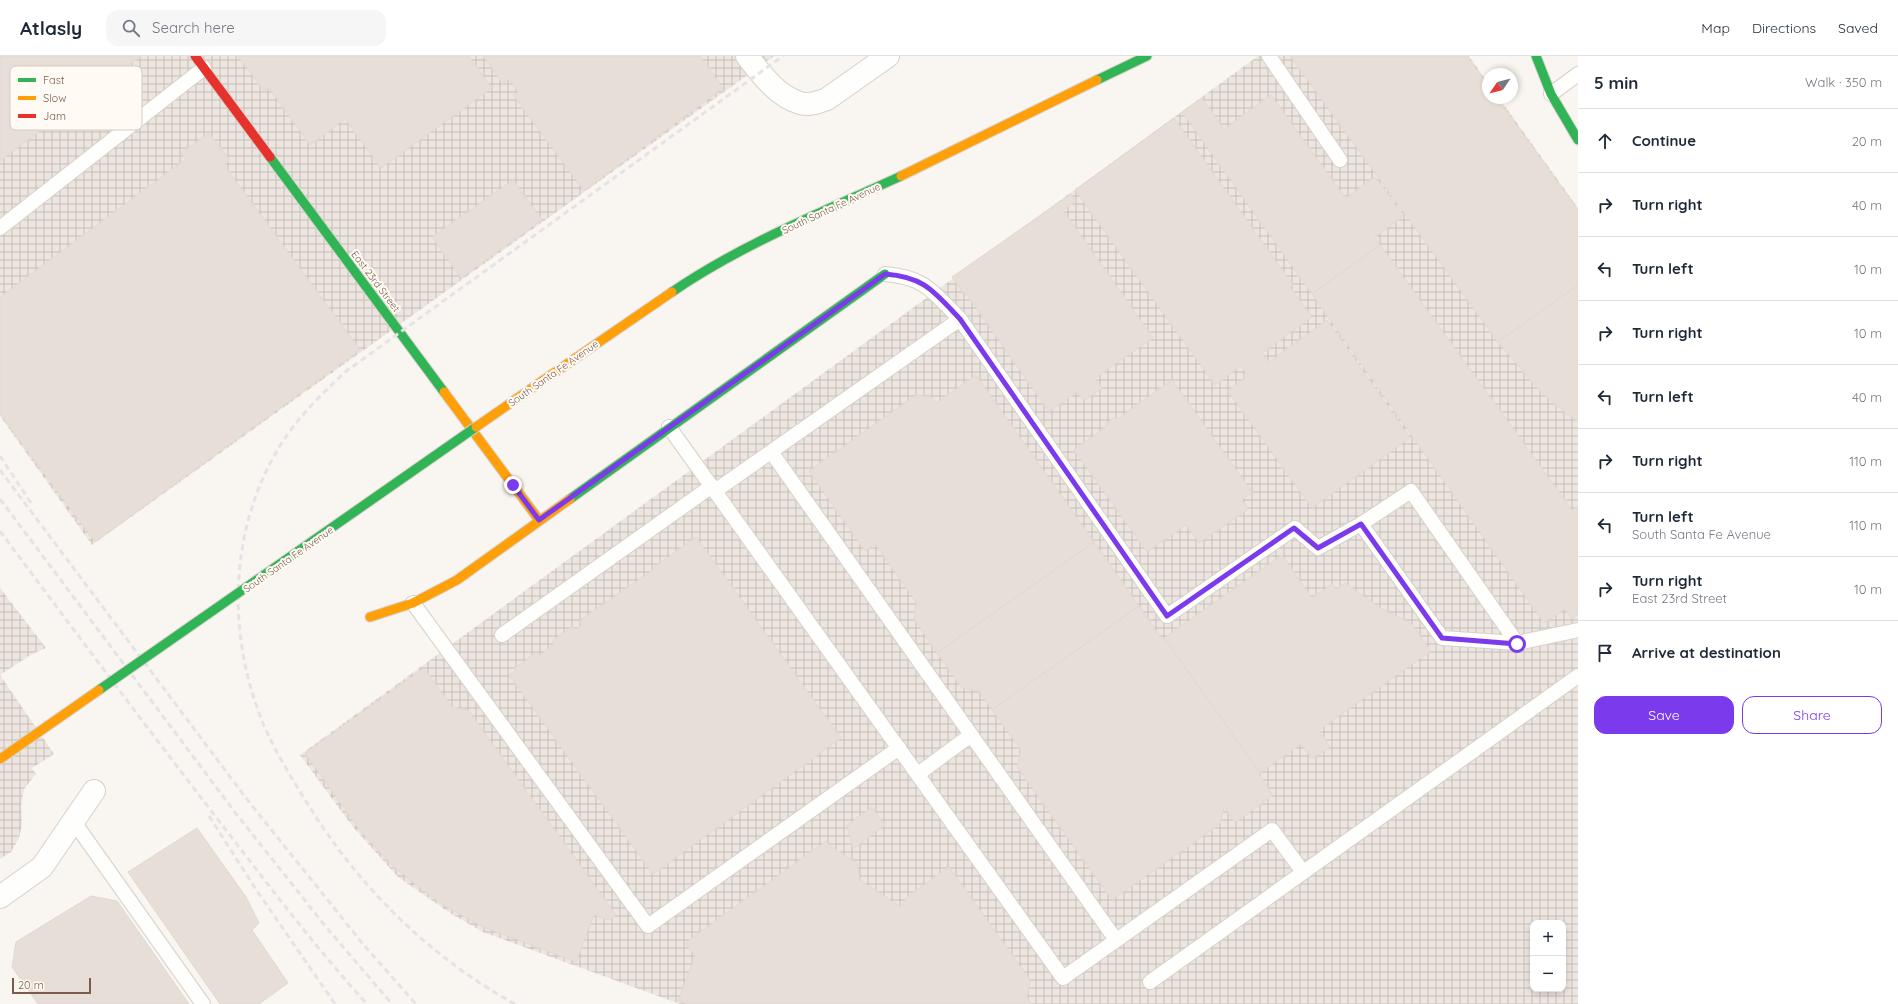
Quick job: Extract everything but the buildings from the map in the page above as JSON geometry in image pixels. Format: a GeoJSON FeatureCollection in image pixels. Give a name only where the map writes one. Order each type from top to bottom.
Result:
{"type":"FeatureCollection","features":[{"type":"Feature","properties":{"kind":"main road","name":"East 23rd Street"},"geometry":{"type":"LineString","coordinates":[[195,56],[539,520]]}},
{"type":"Feature","properties":{"kind":"main road","name":"South Santa Fe Avenue"},"geometry":{"type":"LineString","coordinates":[[0,760],[535,386],[694,277],[764,239],[929,163],[1147,56]]}},
{"type":"Feature","properties":{"kind":"main road"},"geometry":{"type":"LineString","coordinates":[[1525,56],[1551,94],[1578,140]]}},
{"type":"Feature","properties":{"kind":"main road"},"geometry":{"type":"LineString","coordinates":[[1536,56],[1551,94]]}},
{"type":"Feature","properties":{"kind":"main road"},"geometry":{"type":"LineString","coordinates":[[370,617],[413,603],[457,580],[885,274]]}},
{"type":"Feature","properties":{"kind":"street"},"geometry":{"type":"LineString","coordinates":[[747,56],[760,73],[782,94],[801,104],[816,103],[827,99],[888,56]]}},
{"type":"Feature","properties":{"kind":"street"},"geometry":{"type":"LineString","coordinates":[[0,897],[42,867],[94,791]]}},
{"type":"Feature","properties":{"kind":"lane"},"geometry":{"type":"LineString","coordinates":[[1270,56],[1340,160]]}},
{"type":"Feature","properties":{"kind":"lane"},"geometry":{"type":"LineString","coordinates":[[142,117],[204,68]]}},
{"type":"Feature","properties":{"kind":"lane"},"geometry":{"type":"LineString","coordinates":[[1551,94],[1578,74]]}},
{"type":"Feature","properties":{"kind":"lane"},"geometry":{"type":"LineString","coordinates":[[0,228],[125,130]]}},
{"type":"Feature","properties":{"kind":"lane"},"geometry":{"type":"LineString","coordinates":[[885,274],[905,275],[926,285],[960,319],[1167,616],[1294,528],[1318,548],[1361,524],[1411,491],[1517,644]]}},
{"type":"Feature","properties":{"kind":"lane"},"geometry":{"type":"LineString","coordinates":[[502,635],[714,489],[772,453],[960,319]]}},
{"type":"Feature","properties":{"kind":"lane"},"geometry":{"type":"LineString","coordinates":[[670,427],[1063,978],[1272,830],[1303,872]]}},
{"type":"Feature","properties":{"kind":"lane"},"geometry":{"type":"LineString","coordinates":[[772,453],[1116,940]]}},
{"type":"Feature","properties":{"kind":"lane"},"geometry":{"type":"LineString","coordinates":[[1361,524],[1442,638],[1517,644],[1578,630]]}},
{"type":"Feature","properties":{"kind":"lane"},"geometry":{"type":"LineString","coordinates":[[413,603],[648,926],[899,748]]}},
{"type":"Feature","properties":{"kind":"lane"},"geometry":{"type":"LineString","coordinates":[[1150,982],[1578,676]]}},
{"type":"Feature","properties":{"kind":"lane"},"geometry":{"type":"LineString","coordinates":[[918,774],[971,735]]}},
{"type":"Feature","properties":{"kind":"lane"},"geometry":{"type":"LineString","coordinates":[[74,822],[203,1004]]}},
{"type":"Feature","properties":{"kind":"shaded area"},"geometry":{"type":"Polygon","coordinates":[[[0,56],[774,56],[92,545],[0,416],[0,56]]]}},
{"type":"Feature","properties":{"kind":"shaded area"},"geometry":{"type":"Polygon","coordinates":[[[1258,56],[1469,56],[1482,74],[1482,104],[1503,104],[1578,208],[1578,1004],[680,1004],[483,932],[450,913],[398,877],[353,827],[300,755],[1258,56]]]}},
{"type":"Feature","properties":{"kind":"shaded area"},"geometry":{"type":"Polygon","coordinates":[[[0,588],[46,648],[32,654],[0,675],[0,588]]]}},
{"type":"Feature","properties":{"kind":"shaded area"},"geometry":{"type":"Polygon","coordinates":[[[0,675],[54,754],[32,768],[36,774],[24,789],[21,806],[22,824],[19,838],[11,852],[0,859],[0,675]]]}},
{"type":"Feature","properties":{"kind":"railway"},"geometry":{"type":"LineString","coordinates":[[515,1004],[485,986],[429,945],[378,897],[355,871],[334,843],[314,814],[277,752],[264,726],[248,679],[238,609],[239,574],[244,539],[253,505],[266,472],[283,441],[304,413],[345,372],[783,56]]}},
{"type":"Feature","properties":{"kind":"railway"},"geometry":{"type":"LineString","coordinates":[[0,456],[31,503]]}},
{"type":"Feature","properties":{"kind":"railway"},"geometry":{"type":"LineString","coordinates":[[0,470],[249,802],[363,944],[416,1004]]}},
{"type":"Feature","properties":{"kind":"railway"},"geometry":{"type":"LineString","coordinates":[[0,499],[234,811],[326,927],[392,1004]]}},
{"type":"Feature","properties":{"kind":"railway"},"geometry":{"type":"LineString","coordinates":[[0,531],[136,713],[273,891],[328,960],[367,1004]]}},
{"type":"Feature","properties":{"kind":"railway"},"geometry":{"type":"LineString","coordinates":[[209,816],[257,891],[335,1004]]}},
{"type":"Feature","properties":{"kind":"traffic: fast"},"geometry":{"type":"LineString","coordinates":[[1097,80],[1147,56]]}},
{"type":"Feature","properties":{"kind":"traffic: fast"},"geometry":{"type":"LineString","coordinates":[[1536,56],[1551,94],[1578,140]]}},
{"type":"Feature","properties":{"kind":"traffic: fast"},"geometry":{"type":"LineString","coordinates":[[270,157],[444,392]]}},
{"type":"Feature","properties":{"kind":"traffic: fast"},"geometry":{"type":"LineString","coordinates":[[672,292],[726,259],[755,244],[901,176]]}},
{"type":"Feature","properties":{"kind":"traffic: fast"},"geometry":{"type":"LineString","coordinates":[[570,499],[885,274]]}},
{"type":"Feature","properties":{"kind":"traffic: fast"},"geometry":{"type":"LineString","coordinates":[[99,690],[476,427]]}},
{"type":"Feature","properties":{"kind":"traffic: slow"},"geometry":{"type":"LineString","coordinates":[[901,176],[1097,80]]}},
{"type":"Feature","properties":{"kind":"traffic: slow"},"geometry":{"type":"LineString","coordinates":[[535,386],[672,292]]}},
{"type":"Feature","properties":{"kind":"traffic: slow"},"geometry":{"type":"LineString","coordinates":[[476,427],[535,386]]}},
{"type":"Feature","properties":{"kind":"traffic: slow"},"geometry":{"type":"LineString","coordinates":[[444,392],[539,520]]}},
{"type":"Feature","properties":{"kind":"traffic: slow"},"geometry":{"type":"LineString","coordinates":[[370,617],[413,603],[457,580],[570,499]]}},
{"type":"Feature","properties":{"kind":"traffic: slow"},"geometry":{"type":"LineString","coordinates":[[0,759],[99,690]]}},
{"type":"Feature","properties":{"kind":"traffic: jam"},"geometry":{"type":"LineString","coordinates":[[195,56],[270,157]]}},
{"type":"Feature","properties":{"kind":"route"},"geometry":{"type":"LineString","coordinates":[[513,485],[539,520],[885,274],[905,275],[926,285],[960,319],[1167,616],[1294,528],[1318,548],[1361,524],[1442,638],[1517,644]]}}]}
